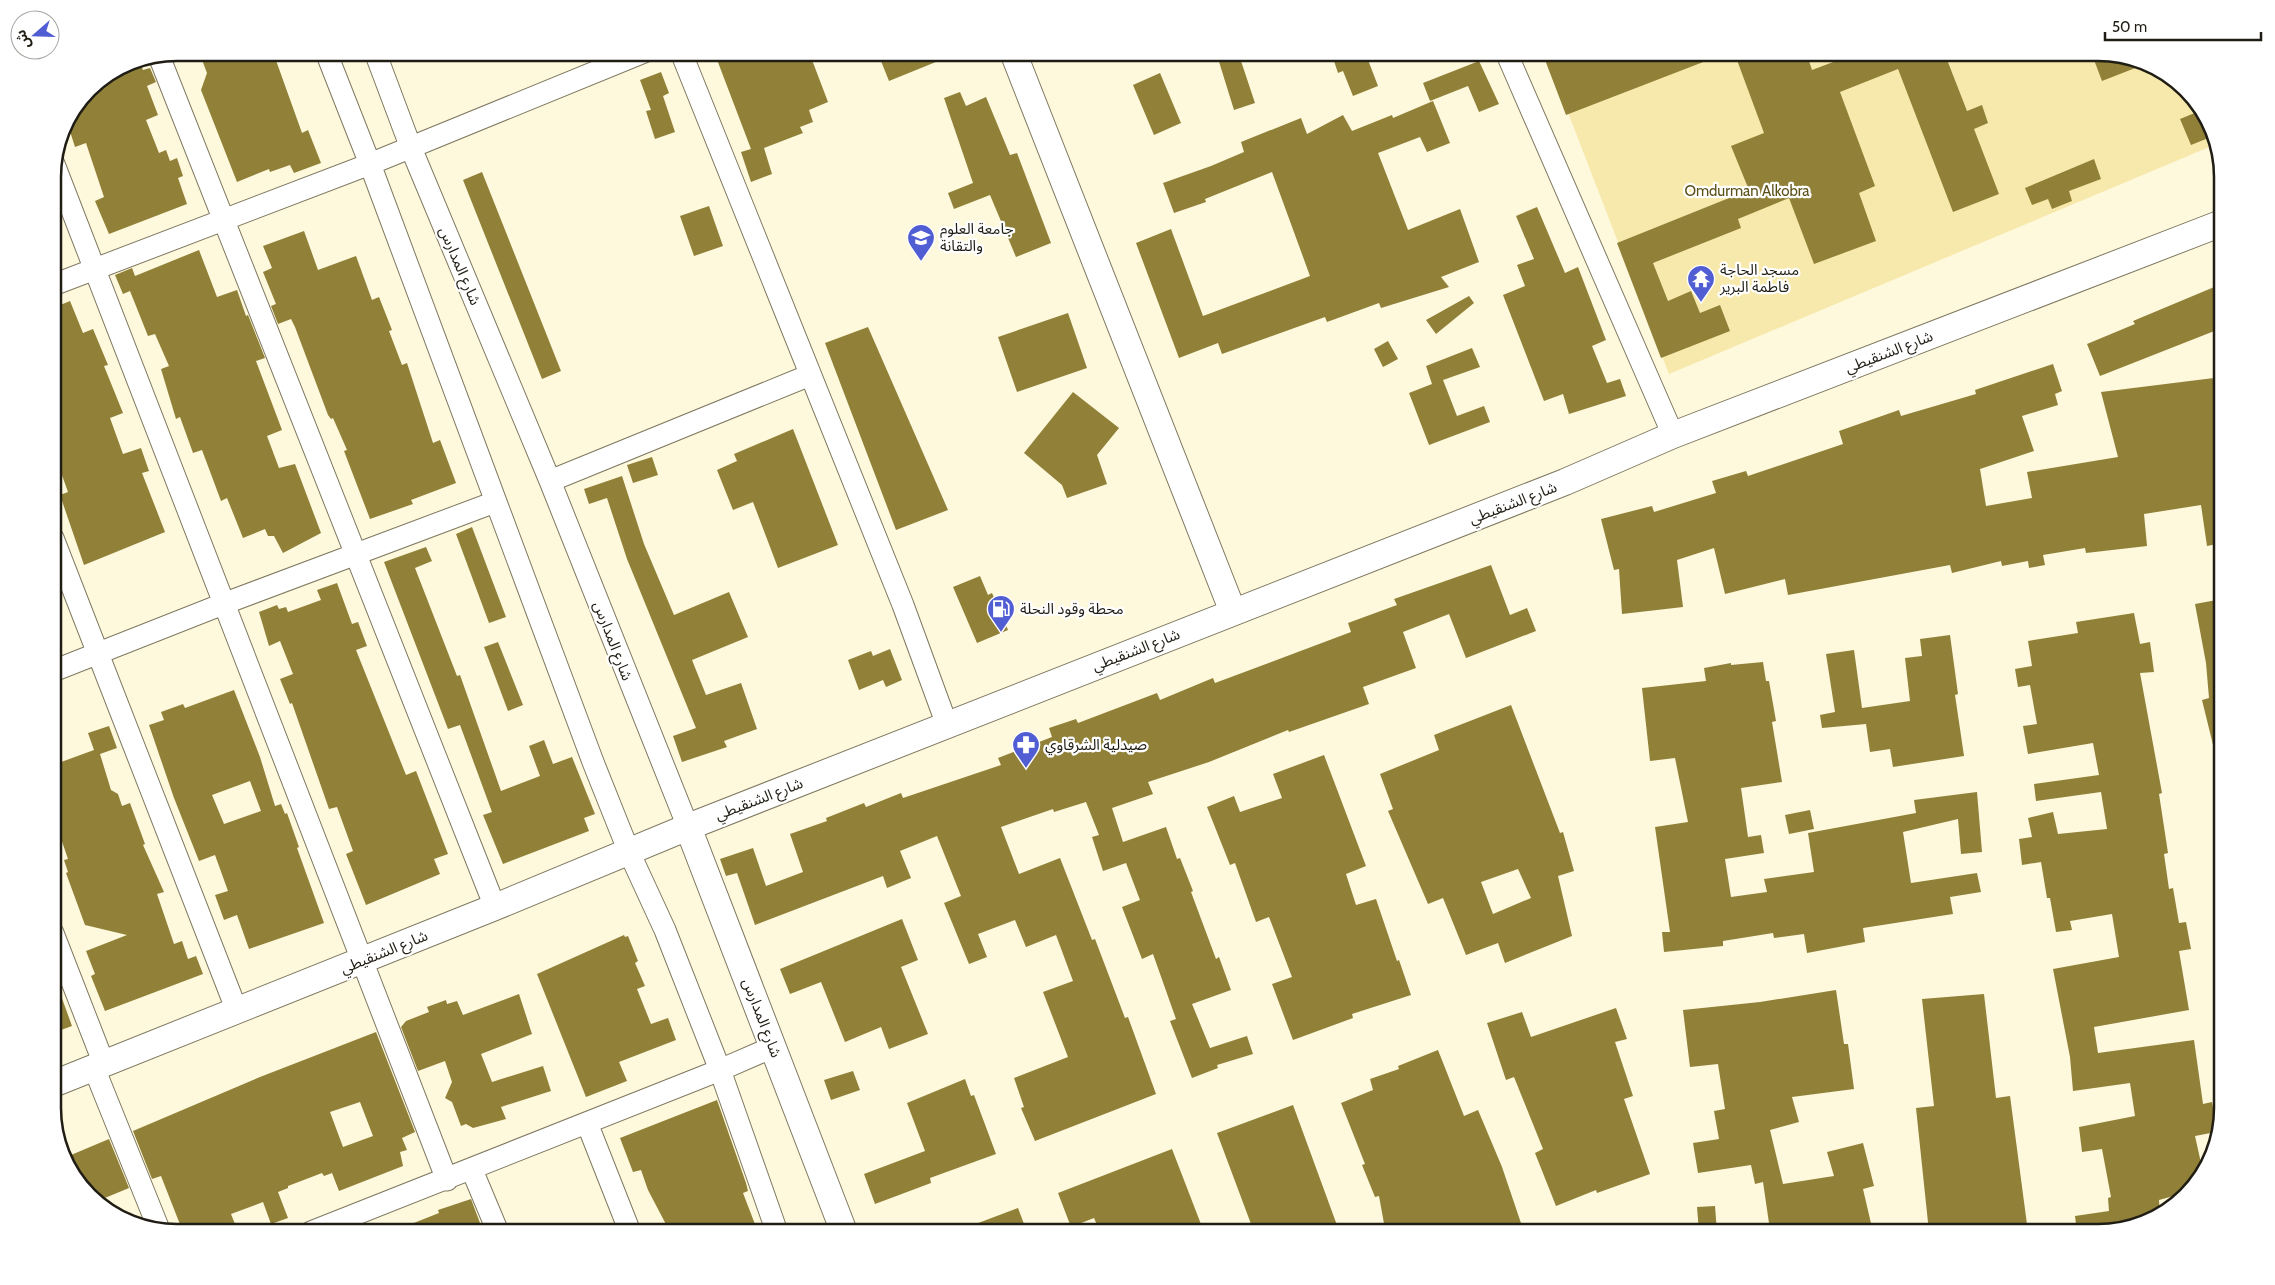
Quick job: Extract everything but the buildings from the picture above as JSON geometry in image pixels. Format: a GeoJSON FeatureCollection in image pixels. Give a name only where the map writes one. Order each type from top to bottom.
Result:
{"type":"FeatureCollection","features":[{"type":"Feature","properties":{"kind":"street"},"geometry":{"type":"LineString","coordinates":[[330,61],[629,852],[665,930],[720,1070],[774,1224]]}},
{"type":"Feature","properties":{"kind":"street","name":"شارع المدارس"},"geometry":{"type":"LineString","coordinates":[[379,61],[411,148],[550,481],[688,827],[839,1224]]}},
{"type":"Feature","properties":{"kind":"street"},"geometry":{"type":"LineString","coordinates":[[61,281],[411,148],[622,61]]}},
{"type":"Feature","properties":{"kind":"street"},"geometry":{"type":"LineString","coordinates":[[685,61],[903,605],[947,725]]}},
{"type":"Feature","properties":{"kind":"street"},"geometry":{"type":"LineString","coordinates":[[1017,61],[1233,612]]}},
{"type":"Feature","properties":{"kind":"street"},"geometry":{"type":"LineString","coordinates":[[1510,61],[1673,435]]}},
{"type":"Feature","properties":{"kind":"street"},"geometry":{"type":"LineString","coordinates":[[161,62],[495,907]]}},
{"type":"Feature","properties":{"kind":"street"},"geometry":{"type":"LineString","coordinates":[[61,181],[447,1180]]}},
{"type":"Feature","properties":{"kind":"street","name":"شارع الشنقيطي"},"geometry":{"type":"LineString","coordinates":[[61,1081],[495,907],[688,827],[1566,482],[1673,435],[2214,226]]}},
{"type":"Feature","properties":{"kind":"street"},"geometry":{"type":"LineString","coordinates":[[550,481],[810,375]]}},
{"type":"Feature","properties":{"kind":"street"},"geometry":{"type":"LineString","coordinates":[[61,668],[223,604],[495,502]]}},
{"type":"Feature","properties":{"kind":"street"},"geometry":{"type":"LineString","coordinates":[[61,559],[237,1011]]}},
{"type":"Feature","properties":{"kind":"street"},"geometry":{"type":"LineString","coordinates":[[61,956],[156,1222]]}},
{"type":"Feature","properties":{"kind":"street"},"geometry":{"type":"LineString","coordinates":[[351,1224],[447,1180],[773,1047]]}},
{"type":"Feature","properties":{"kind":"street"},"geometry":{"type":"LineString","coordinates":[[587,1123],[627,1224]]}},
{"type":"Feature","properties":{"kind":"street"},"geometry":{"type":"LineString","coordinates":[[472,1170],[495,1224]]}},
{"type":"Feature","properties":{"kind":"green space","name":"Omdurman Alkobra"},"geometry":{"type":"Polygon","coordinates":[[[1548,61],[2113,62],[2142,70],[2168,85],[2185,101],[2202,126],[2210,147],[1669,374],[1548,61]]]}},
{"type":"Feature","properties":{"kind":"place","name":"جامعة العلوم والتقانة"},"geometry":{"type":"Point","coordinates":[921,262]}},
{"type":"Feature","properties":{"kind":"place","name":"مسجد الحاجة فاطمة البرير"},"geometry":{"type":"Point","coordinates":[1701,303]}},
{"type":"Feature","properties":{"kind":"place","name":"محطة وقود النحلة"},"geometry":{"type":"Point","coordinates":[1001,633]}},
{"type":"Feature","properties":{"kind":"place","name":"صيدلية الشرقاوي"},"geometry":{"type":"Point","coordinates":[1026,769]}}]}
